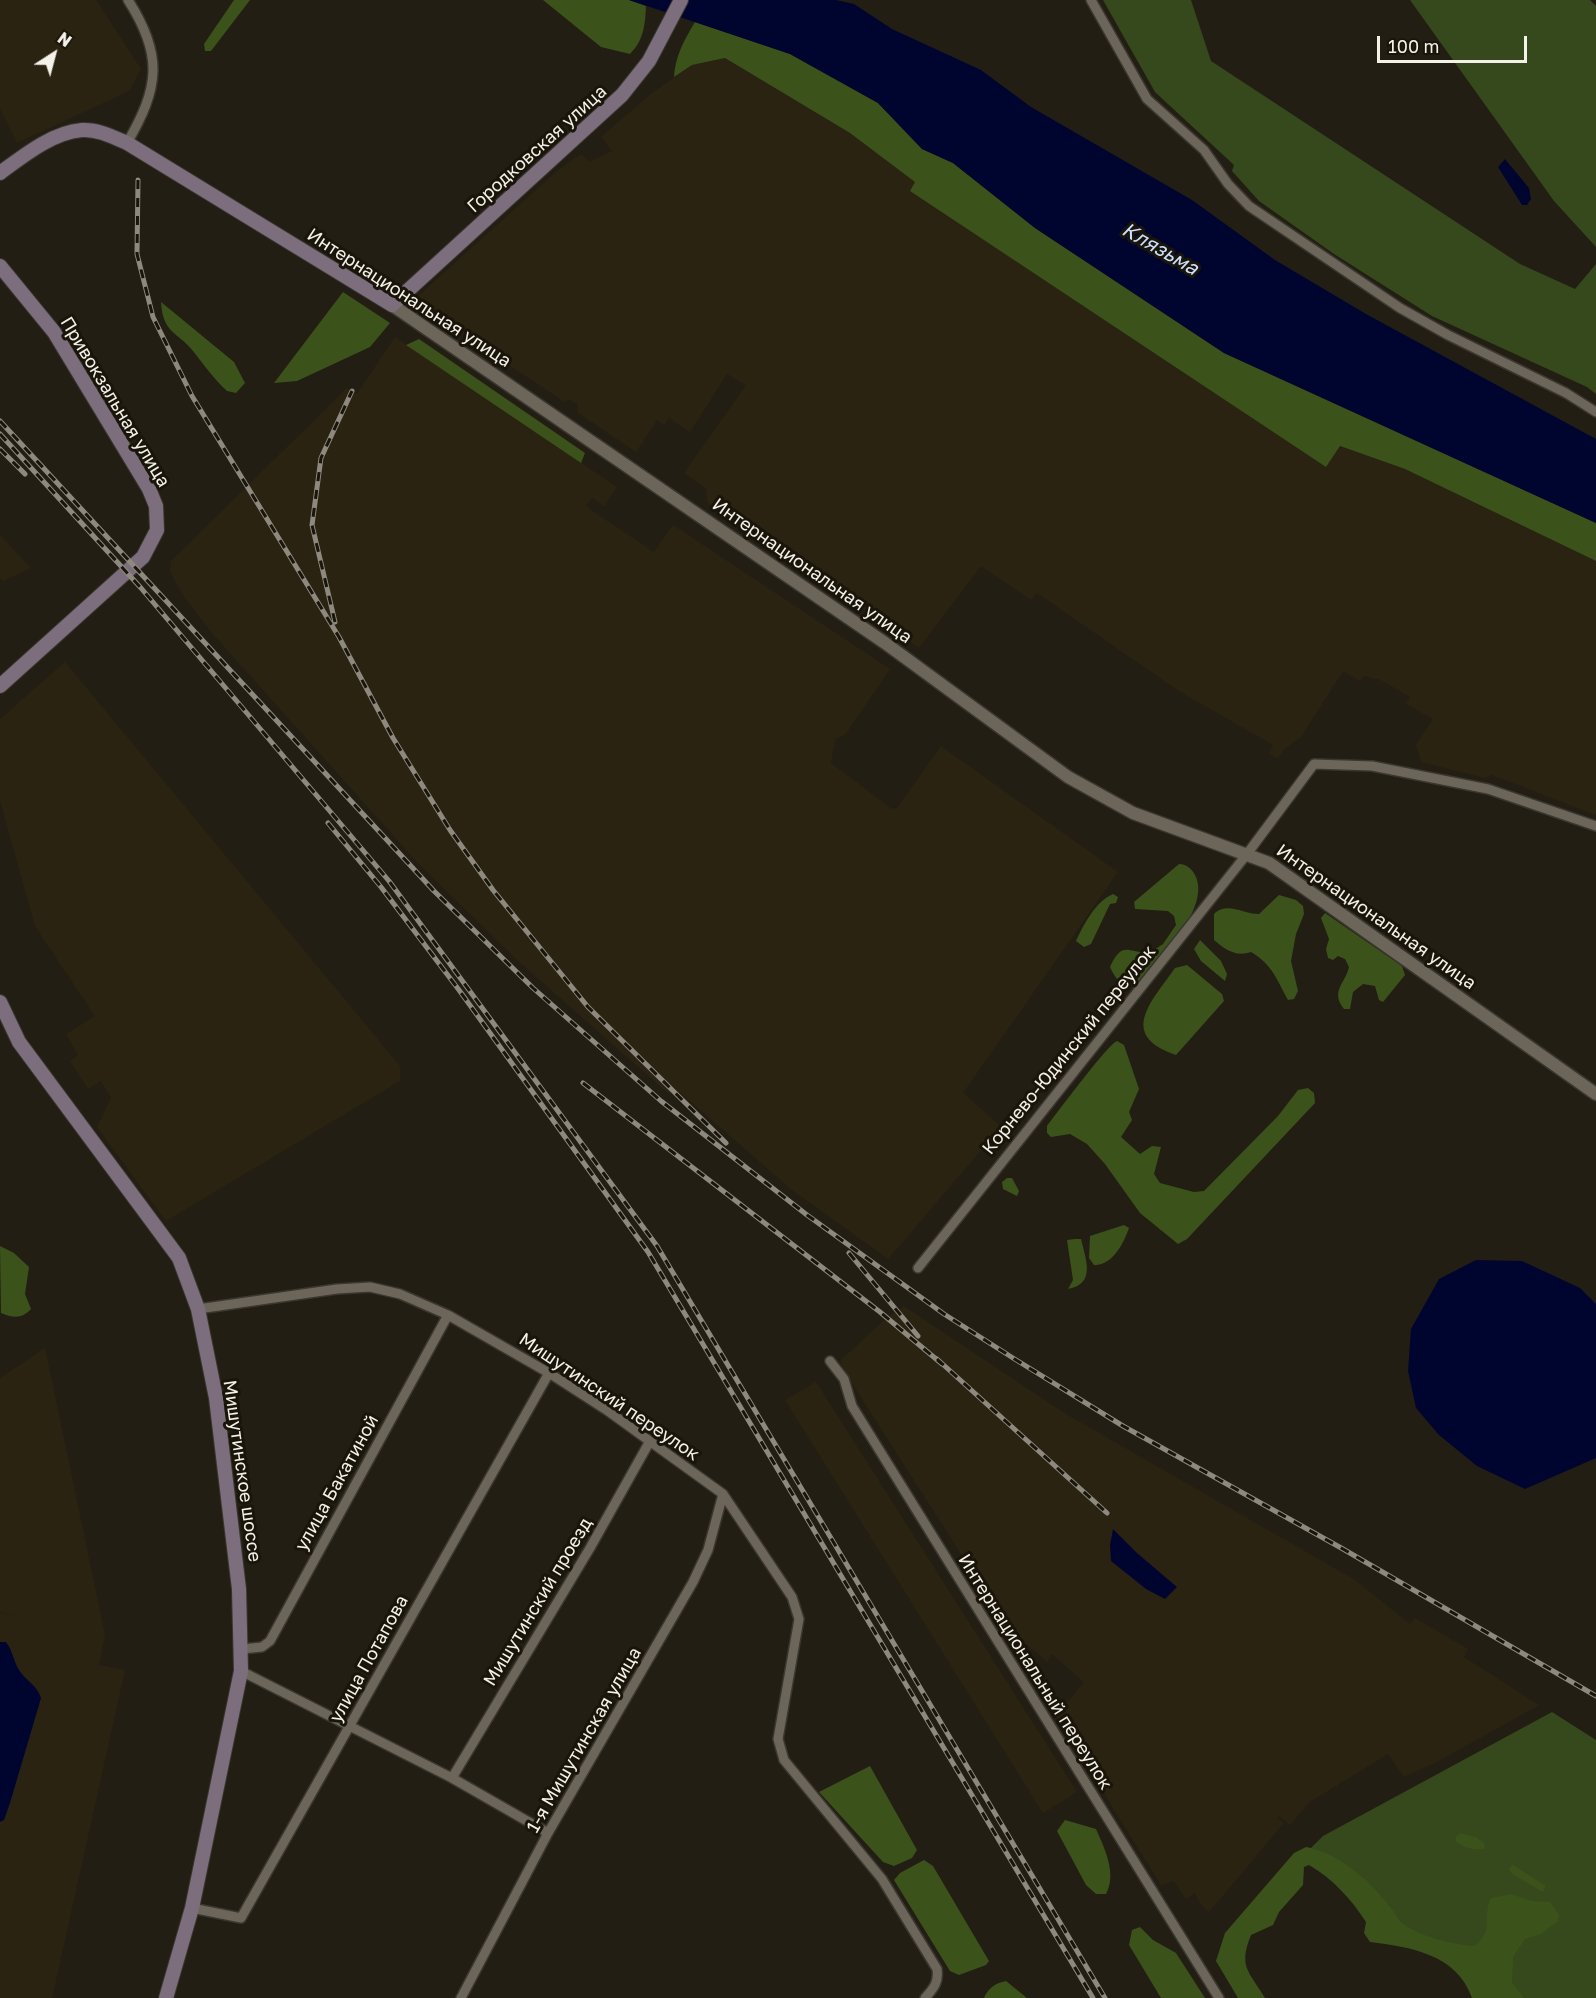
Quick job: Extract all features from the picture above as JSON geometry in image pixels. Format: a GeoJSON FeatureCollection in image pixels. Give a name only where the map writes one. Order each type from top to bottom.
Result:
{"type":"FeatureCollection","features":[{"type":"Feature","properties":{"kind":"main road","name":"Городковская улица"},"geometry":{"type":"LineString","coordinates":[[392,305],[622,94],[640,73],[681,0]]}},
{"type":"Feature","properties":{"kind":"main road","name":"Интернациональная улица"},"geometry":{"type":"LineString","coordinates":[[0,173],[35,149],[65,134],[84,130],[102,132],[127,143],[392,305]]}},
{"type":"Feature","properties":{"kind":"main road","name":"Привокзальная улица"},"geometry":{"type":"LineString","coordinates":[[0,266],[54,332],[139,470],[156,506],[157,530],[143,557],[0,686]]}},
{"type":"Feature","properties":{"kind":"main road","name":"Мишутинское шоссе"},"geometry":{"type":"LineString","coordinates":[[0,1002],[19,1042],[171,1243],[187,1274],[198,1309],[216,1398],[239,1589],[241,1671],[192,1908],[166,1998]]}},
{"type":"Feature","properties":{"kind":"street"},"geometry":{"type":"LineString","coordinates":[[127,143],[148,104],[154,70],[153,51],[128,0]]}},
{"type":"Feature","properties":{"kind":"street"},"geometry":{"type":"LineString","coordinates":[[1091,0],[1147,99],[1204,150],[1228,184],[1249,206],[1400,308],[1448,335],[1566,393],[1596,412]]}},
{"type":"Feature","properties":{"kind":"street","name":"Интернациональная улица"},"geometry":{"type":"LineString","coordinates":[[392,305],[875,637],[1068,777],[1133,813],[1269,863],[1596,1094]]}},
{"type":"Feature","properties":{"kind":"street","name":"Корнево-Юдинский переулок"},"geometry":{"type":"LineString","coordinates":[[918,1268],[1247,854],[1310,768],[1319,763],[1372,766],[1488,789],[1596,826]]}},
{"type":"Feature","properties":{"kind":"street","name":"Мишутинский переулок"},"geometry":{"type":"LineString","coordinates":[[198,1309],[337,1288],[370,1287],[400,1294],[448,1315],[549,1372],[723,1494]]}},
{"type":"Feature","properties":{"kind":"street","name":"улица Бакатиной"},"geometry":{"type":"LineString","coordinates":[[242,1649],[262,1647],[270,1641],[448,1315]]}},
{"type":"Feature","properties":{"kind":"street","name":"Интернациональный переулок"},"geometry":{"type":"LineString","coordinates":[[830,1361],[844,1379],[852,1406],[864,1426],[1219,1998]]}},
{"type":"Feature","properties":{"kind":"street","name":"улица Потапова"},"geometry":{"type":"LineString","coordinates":[[192,1908],[241,1918],[549,1372]]}},
{"type":"Feature","properties":{"kind":"street","name":"Мишутинский проезд"},"geometry":{"type":"LineString","coordinates":[[452,1778],[584,1557],[650,1441]]}},
{"type":"Feature","properties":{"kind":"street"},"geometry":{"type":"LineString","coordinates":[[723,1494],[792,1597],[799,1619],[778,1739],[779,1749],[784,1760],[882,1879],[937,1969],[939,1978],[925,1998]]}},
{"type":"Feature","properties":{"kind":"street","name":"1-я Мишутинская улица"},"geometry":{"type":"LineString","coordinates":[[461,1998],[548,1833],[693,1582],[708,1550],[723,1494]]}},
{"type":"Feature","properties":{"kind":"street"},"geometry":{"type":"LineString","coordinates":[[241,1671],[452,1778],[548,1833]]}},
{"type":"Feature","properties":{"kind":"shaded area"},"geometry":{"type":"Polygon","coordinates":[[[0,0],[96,0],[141,69],[129,91],[17,143],[0,109],[0,0]]]}},
{"type":"Feature","properties":{"kind":"shaded area"},"geometry":{"type":"Polygon","coordinates":[[[725,58],[850,133],[916,182],[910,191],[1326,467],[1340,446],[1405,469],[1596,561],[1596,815],[1492,775],[1485,778],[1421,762],[1416,745],[1433,719],[1406,704],[1410,697],[1381,680],[1364,676],[1360,681],[1343,671],[1301,737],[1283,750],[1278,759],[1269,754],[1273,745],[1179,691],[1037,593],[1031,600],[981,566],[919,648],[707,502],[706,488],[684,473],[746,385],[727,374],[690,432],[669,418],[664,425],[657,420],[636,452],[577,412],[578,405],[569,399],[565,402],[442,321],[445,316],[432,308],[429,312],[423,309],[426,304],[417,297],[558,170],[581,154],[589,162],[612,151],[601,137],[652,93],[692,65],[725,58]]]}},
{"type":"Feature","properties":{"kind":"shaded area"},"geometry":{"type":"Polygon","coordinates":[[[395,337],[617,487],[604,506],[592,498],[586,506],[600,516],[654,552],[673,525],[890,669],[845,735],[835,739],[831,763],[892,809],[897,808],[941,746],[1118,872],[963,1093],[1001,1127],[888,1259],[792,1190],[675,1088],[669,1094],[517,960],[417,862],[212,633],[185,598],[170,572],[171,561],[347,388],[357,394],[395,337]]]}},
{"type":"Feature","properties":{"kind":"shaded area"},"geometry":{"type":"Polygon","coordinates":[[[0,535],[31,568],[3,581],[0,577],[0,535]]]}},
{"type":"Feature","properties":{"kind":"shaded area"},"geometry":{"type":"Polygon","coordinates":[[[65,662],[400,1066],[400,1081],[166,1221],[97,1127],[111,1098],[101,1081],[88,1089],[70,1061],[78,1055],[66,1034],[95,1016],[35,926],[0,801],[0,719],[65,662]]]}},
{"type":"Feature","properties":{"kind":"shaded area"},"geometry":{"type":"Polygon","coordinates":[[[904,1306],[1066,1414],[1355,1580],[1410,1624],[1415,1618],[1468,1649],[1464,1657],[1539,1705],[1437,1762],[1404,1777],[1388,1754],[1310,1802],[1290,1825],[1279,1816],[1277,1818],[1284,1823],[1209,1912],[1201,1905],[1195,1893],[1186,1899],[1174,1881],[1161,1885],[1056,1717],[1084,1682],[1052,1654],[1047,1662],[1010,1630],[858,1393],[840,1361],[883,1321],[904,1306]]]}},
{"type":"Feature","properties":{"kind":"shaded area"},"geometry":{"type":"Polygon","coordinates":[[[45,1348],[105,1635],[99,1665],[125,1670],[52,1998],[0,1998],[0,1613],[16,1616],[0,1612],[0,1378],[45,1348]]]}},
{"type":"Feature","properties":{"kind":"shaded area"},"geometry":{"type":"Polygon","coordinates":[[[816,1382],[1077,1792],[1043,1813],[785,1400],[816,1382]]]}},
{"type":"Feature","properties":{"kind":"green space"},"geometry":{"type":"Polygon","coordinates":[[[234,0],[250,0],[211,51],[205,51],[204,44],[234,0]]]}},
{"type":"Feature","properties":{"kind":"green space"},"geometry":{"type":"Polygon","coordinates":[[[543,0],[629,0],[646,6],[641,38],[630,54],[601,47],[543,0]]]}},
{"type":"Feature","properties":{"kind":"green space"},"geometry":{"type":"Polygon","coordinates":[[[1103,0],[1191,0],[1211,61],[1520,264],[1575,289],[1596,264],[1596,394],[1587,387],[1432,316],[1334,254],[1259,201],[1232,171],[1234,165],[1155,92],[1103,0]]]}},
{"type":"Feature","properties":{"kind":"green space"},"geometry":{"type":"Polygon","coordinates":[[[1410,0],[1590,0],[1596,6],[1596,247],[1554,201],[1410,0]]]}},
{"type":"Feature","properties":{"kind":"green space"},"geometry":{"type":"Polygon","coordinates":[[[695,22],[790,54],[878,103],[922,149],[953,163],[1035,228],[1224,353],[1596,523],[1596,561],[1405,469],[1340,446],[1326,467],[910,191],[915,182],[850,133],[725,58],[692,65],[674,77],[676,62],[695,22]]]}},
{"type":"Feature","properties":{"kind":"green space"},"geometry":{"type":"Polygon","coordinates":[[[343,292],[390,323],[370,347],[297,381],[274,383],[343,292]]]}},
{"type":"Feature","properties":{"kind":"green space"},"geometry":{"type":"Polygon","coordinates":[[[161,302],[234,362],[245,383],[236,393],[227,391],[187,344],[172,331],[165,320],[161,302]]]}},
{"type":"Feature","properties":{"kind":"green space"},"geometry":{"type":"Polygon","coordinates":[[[419,339],[585,453],[581,463],[406,345],[419,339]]]}},
{"type":"Feature","properties":{"kind":"green space"},"geometry":{"type":"Polygon","coordinates":[[[1179,864],[1189,868],[1196,877],[1198,891],[1188,921],[1167,950],[1134,986],[1125,985],[1116,978],[1110,967],[1119,953],[1123,950],[1151,952],[1163,944],[1176,925],[1174,916],[1168,911],[1135,909],[1134,902],[1179,864]]]}},
{"type":"Feature","properties":{"kind":"green space"},"geometry":{"type":"Polygon","coordinates":[[[1113,894],[1118,897],[1116,903],[1110,904],[1091,944],[1084,947],[1076,941],[1083,928],[1095,908],[1113,894]]]}},
{"type":"Feature","properties":{"kind":"green space"},"geometry":{"type":"Polygon","coordinates":[[[1279,895],[1296,900],[1303,906],[1304,914],[1296,934],[1291,961],[1298,991],[1294,999],[1288,1000],[1273,973],[1258,957],[1251,952],[1240,954],[1231,952],[1214,940],[1214,914],[1219,910],[1230,908],[1259,914],[1279,895]]]}},
{"type":"Feature","properties":{"kind":"green space"},"geometry":{"type":"Polygon","coordinates":[[[1325,913],[1402,966],[1405,975],[1383,1002],[1379,1000],[1375,986],[1363,984],[1353,992],[1350,1009],[1344,1009],[1340,1003],[1338,992],[1349,967],[1345,959],[1338,956],[1333,960],[1328,958],[1326,949],[1329,939],[1321,918],[1325,913]]]}},
{"type":"Feature","properties":{"kind":"green space"},"geometry":{"type":"Polygon","coordinates":[[[1200,940],[1221,961],[1227,974],[1225,981],[1201,961],[1194,949],[1200,940]]]}},
{"type":"Feature","properties":{"kind":"green space"},"geometry":{"type":"Polygon","coordinates":[[[1187,965],[1222,994],[1224,1001],[1176,1055],[1158,1047],[1148,1038],[1144,1027],[1145,1016],[1157,993],[1175,968],[1187,965]]]}},
{"type":"Feature","properties":{"kind":"green space"},"geometry":{"type":"Polygon","coordinates":[[[1117,1041],[1124,1045],[1139,1089],[1129,1112],[1132,1120],[1121,1137],[1140,1154],[1152,1146],[1161,1147],[1154,1174],[1160,1183],[1194,1192],[1204,1191],[1278,1116],[1298,1090],[1308,1088],[1314,1093],[1315,1103],[1187,1239],[1178,1244],[1140,1213],[1105,1164],[1087,1144],[1070,1134],[1051,1137],[1047,1133],[1047,1126],[1104,1053],[1117,1041]]]}},
{"type":"Feature","properties":{"kind":"green space"},"geometry":{"type":"Polygon","coordinates":[[[1007,1178],[1012,1178],[1019,1191],[1017,1196],[1003,1189],[1002,1182],[1007,1178]]]}},
{"type":"Feature","properties":{"kind":"green space"},"geometry":{"type":"Polygon","coordinates":[[[1124,1225],[1129,1228],[1112,1258],[1094,1265],[1089,1258],[1090,1236],[1124,1225]]]}},
{"type":"Feature","properties":{"kind":"green space"},"geometry":{"type":"Polygon","coordinates":[[[1081,1239],[1087,1270],[1086,1277],[1077,1286],[1068,1289],[1073,1280],[1067,1240],[1081,1239]]]}},
{"type":"Feature","properties":{"kind":"green space"},"geometry":{"type":"Polygon","coordinates":[[[0,1246],[14,1253],[29,1267],[25,1294],[31,1309],[21,1316],[13,1317],[1,1313],[0,1246]]]}},
{"type":"Feature","properties":{"kind":"green space"},"geometry":{"type":"Polygon","coordinates":[[[1552,1712],[1596,1740],[1596,1998],[1493,1998],[1306,1853],[1323,1836],[1552,1712]]]}},
{"type":"Feature","properties":{"kind":"green space"},"geometry":{"type":"Polygon","coordinates":[[[870,1766],[917,1850],[912,1858],[894,1866],[883,1862],[819,1792],[870,1766]]]}},
{"type":"Feature","properties":{"kind":"green space"},"geometry":{"type":"Polygon","coordinates":[[[1065,1820],[1096,1829],[1110,1870],[1106,1894],[1096,1894],[1086,1885],[1057,1831],[1065,1820]]]}},
{"type":"Feature","properties":{"kind":"green space"},"geometry":{"type":"Polygon","coordinates":[[[1461,1833],[1477,1838],[1485,1844],[1484,1849],[1469,1848],[1455,1841],[1456,1836],[1461,1833]]]}},
{"type":"Feature","properties":{"kind":"green space"},"geometry":{"type":"Polygon","coordinates":[[[1306,1847],[1330,1855],[1352,1869],[1373,1887],[1408,1927],[1447,1942],[1475,1946],[1481,1940],[1487,1928],[1487,1911],[1491,1898],[1511,1894],[1532,1901],[1550,1902],[1559,1915],[1558,1921],[1541,1934],[1525,1939],[1513,1957],[1512,1983],[1524,1998],[1472,1998],[1465,1983],[1444,1962],[1416,1950],[1370,1942],[1364,1933],[1366,1922],[1354,1905],[1334,1883],[1309,1865],[1304,1867],[1303,1885],[1279,1912],[1273,1925],[1251,1935],[1247,1946],[1245,1962],[1247,1968],[1265,1998],[1238,1998],[1216,1961],[1225,1933],[1294,1853],[1306,1847]]]}},
{"type":"Feature","properties":{"kind":"green space"},"geometry":{"type":"Polygon","coordinates":[[[924,1860],[933,1866],[989,1961],[986,1965],[959,1975],[950,1971],[894,1880],[900,1873],[924,1860]]]}},
{"type":"Feature","properties":{"kind":"green space"},"geometry":{"type":"Polygon","coordinates":[[[1513,1865],[1546,1886],[1543,1892],[1512,1874],[1509,1869],[1513,1865]]]}},
{"type":"Feature","properties":{"kind":"green space"},"geometry":{"type":"Polygon","coordinates":[[[1140,1927],[1153,1940],[1176,1953],[1205,1998],[1161,1998],[1129,1945],[1132,1930],[1140,1927]]]}},
{"type":"Feature","properties":{"kind":"green space"},"geometry":{"type":"Polygon","coordinates":[[[1006,1981],[1027,1998],[984,1998],[993,1986],[1006,1981]]]}},
{"type":"Feature","properties":{"kind":"water","name":"Клязьма"},"geometry":{"type":"Polygon","coordinates":[[[629,0],[836,0],[854,4],[892,29],[981,70],[1031,107],[1192,200],[1275,260],[1366,314],[1596,439],[1596,523],[1224,353],[1035,228],[953,163],[922,149],[878,103],[790,54],[629,0]]]}},
{"type":"Feature","properties":{"kind":"water"},"geometry":{"type":"Polygon","coordinates":[[[1505,159],[1529,188],[1531,199],[1527,205],[1522,205],[1498,167],[1505,159]]]}},
{"type":"Feature","properties":{"kind":"water"},"geometry":{"type":"Polygon","coordinates":[[[1476,1260],[1522,1261],[1580,1288],[1596,1304],[1596,1458],[1525,1489],[1477,1466],[1439,1435],[1416,1408],[1408,1371],[1411,1329],[1439,1279],[1476,1260]]]}},
{"type":"Feature","properties":{"kind":"water"},"geometry":{"type":"Polygon","coordinates":[[[1113,1529],[1177,1587],[1165,1599],[1146,1589],[1111,1561],[1110,1545],[1113,1529]]]}},
{"type":"Feature","properties":{"kind":"water"},"geometry":{"type":"Polygon","coordinates":[[[0,1642],[6,1642],[19,1670],[41,1698],[10,1803],[4,1820],[0,1822],[0,1642]]]}},
{"type":"Feature","properties":{"kind":"railway"},"geometry":{"type":"LineString","coordinates":[[138,180],[137,254],[153,317],[192,396],[339,637],[393,738],[450,830],[493,890],[588,1007],[726,1143]]}},
{"type":"Feature","properties":{"kind":"railway"},"geometry":{"type":"LineString","coordinates":[[335,622],[312,525],[321,458],[352,391]]}},
{"type":"Feature","properties":{"kind":"railway"},"geometry":{"type":"LineString","coordinates":[[0,421],[434,891],[533,988],[661,1101],[807,1215],[944,1314],[1013,1358],[1123,1426],[1343,1549],[1596,1696]]}},
{"type":"Feature","properties":{"kind":"railway"},"geometry":{"type":"LineString","coordinates":[[0,434],[141,588],[389,881],[657,1246],[1105,1998]]}},
{"type":"Feature","properties":{"kind":"railway"},"geometry":{"type":"LineString","coordinates":[[0,449],[25,474]]}},
{"type":"Feature","properties":{"kind":"railway"},"geometry":{"type":"LineString","coordinates":[[328,823],[381,887],[459,990],[648,1252],[1093,1998]]}},
{"type":"Feature","properties":{"kind":"railway"},"geometry":{"type":"LineString","coordinates":[[583,1083],[880,1312],[942,1364]]}},
{"type":"Feature","properties":{"kind":"railway"},"geometry":{"type":"LineString","coordinates":[[849,1253],[918,1336]]}},
{"type":"Feature","properties":{"kind":"railway"},"geometry":{"type":"LineString","coordinates":[[937,1359],[1107,1513]]}}]}
